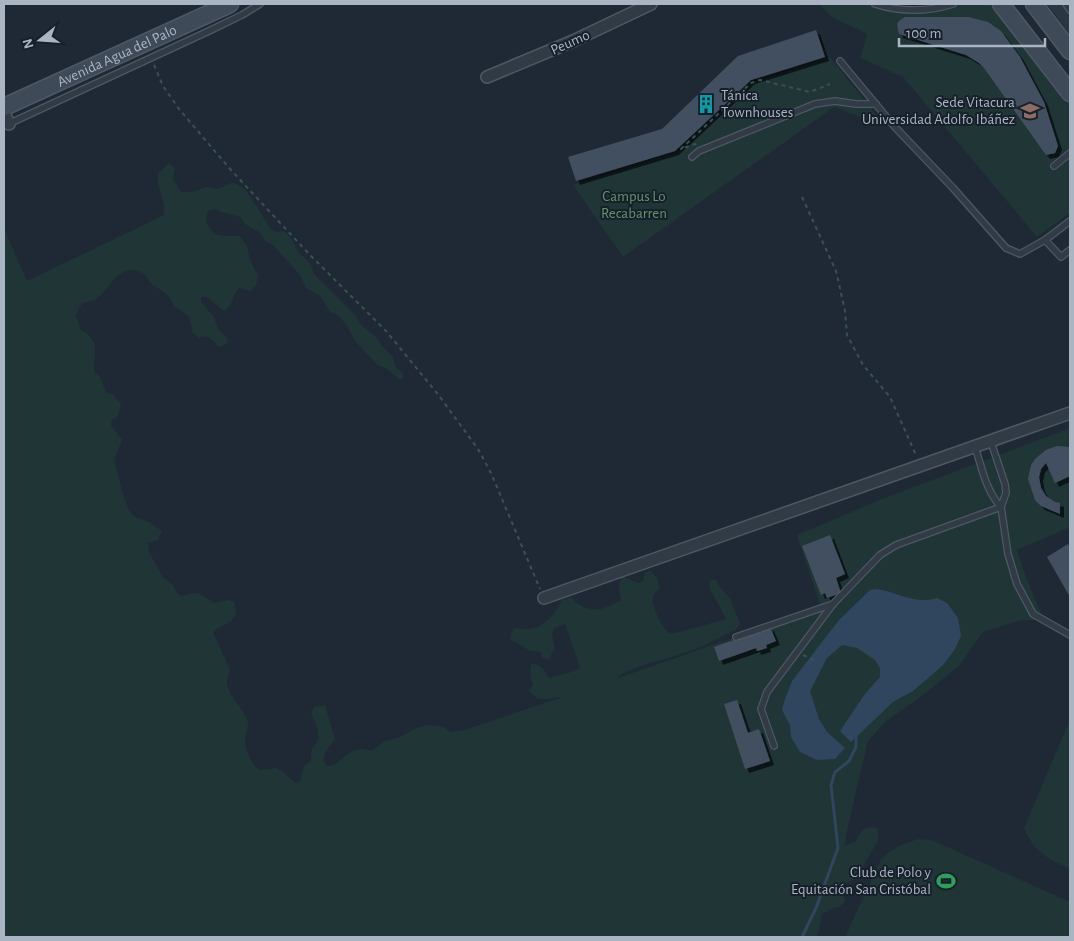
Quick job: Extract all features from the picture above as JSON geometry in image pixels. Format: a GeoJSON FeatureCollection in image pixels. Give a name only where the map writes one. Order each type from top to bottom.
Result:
{"type":"FeatureCollection","features":[{"type":"Feature","properties":{"kind":"street","name":"Avenida Agua del Palo"},"geometry":{"type":"LineString","coordinates":[[4,107],[230,4]]}},
{"type":"Feature","properties":{"kind":"street","name":"Peumo"},"geometry":{"type":"LineString","coordinates":[[487,77],[573,41],[651,4]]}},
{"type":"Feature","properties":{"kind":"street"},"geometry":{"type":"LineString","coordinates":[[1001,4],[1070,93]]}},
{"type":"Feature","properties":{"kind":"street"},"geometry":{"type":"LineString","coordinates":[[1034,4],[1070,51]]}},
{"type":"Feature","properties":{"kind":"street"},"geometry":{"type":"LineString","coordinates":[[4,112],[6,125]]}},
{"type":"Feature","properties":{"kind":"street"},"geometry":{"type":"LineString","coordinates":[[544,598],[1070,413]]}},
{"type":"Feature","properties":{"kind":"lane"},"geometry":{"type":"LineString","coordinates":[[6,125],[242,16],[260,4]]}},
{"type":"Feature","properties":{"kind":"lane"},"geometry":{"type":"LineString","coordinates":[[875,4],[910,10],[938,8],[953,4]]}},
{"type":"Feature","properties":{"kind":"lane"},"geometry":{"type":"LineString","coordinates":[[1066,4],[1070,10]]}},
{"type":"Feature","properties":{"kind":"lane"},"geometry":{"type":"LineString","coordinates":[[112,57],[120,73]]}},
{"type":"Feature","properties":{"kind":"lane"},"geometry":{"type":"LineString","coordinates":[[840,61],[876,104],[1006,248],[1020,254],[1045,240],[1070,221]]}},
{"type":"Feature","properties":{"kind":"lane"},"geometry":{"type":"LineString","coordinates":[[692,157],[699,151],[815,104],[835,101],[876,104]]}},
{"type":"Feature","properties":{"kind":"lane"},"geometry":{"type":"LineString","coordinates":[[1054,166],[1070,154]]}},
{"type":"Feature","properties":{"kind":"lane"},"geometry":{"type":"LineString","coordinates":[[1045,240],[1061,257],[1070,250]]}},
{"type":"Feature","properties":{"kind":"lane"},"geometry":{"type":"LineString","coordinates":[[774,746],[761,709],[767,692],[833,604],[880,556],[896,545],[1001,507],[1006,494],[1005,484],[991,442]]}},
{"type":"Feature","properties":{"kind":"lane"},"geometry":{"type":"LineString","coordinates":[[975,448],[989,491],[1001,507],[1008,554],[1017,584],[1026,602],[1033,614],[1070,635]]}},
{"type":"Feature","properties":{"kind":"lane"},"geometry":{"type":"LineString","coordinates":[[736,637],[833,604]]}},
{"type":"Feature","properties":{"kind":"path"},"geometry":{"type":"LineString","coordinates":[[156,68],[163,86],[179,109],[230,170],[310,255],[386,331],[443,401],[478,450],[491,473],[544,598]]}},
{"type":"Feature","properties":{"kind":"path"},"geometry":{"type":"LineString","coordinates":[[699,151],[695,144],[681,149],[751,83],[760,80],[810,92],[830,84]]}},
{"type":"Feature","properties":{"kind":"path"},"geometry":{"type":"LineString","coordinates":[[802,197],[836,271],[845,311],[847,335],[864,365],[890,397],[921,466]]}},
{"type":"Feature","properties":{"kind":"path"},"geometry":{"type":"LineString","coordinates":[[799,654],[816,661]]}},
{"type":"Feature","properties":{"kind":"shaded area"},"geometry":{"type":"Polygon","coordinates":[[[1047,4],[1070,4],[1070,35],[1055,14],[1047,4]]]}},
{"type":"Feature","properties":{"kind":"green space"},"geometry":{"type":"Polygon","coordinates":[[[819,4],[903,4],[902,9],[953,4],[997,4],[1070,100],[1070,213],[1037,237],[903,77],[860,58],[867,34],[832,17],[819,4]]]}},
{"type":"Feature","properties":{"kind":"green space","name":"Campus Lo Recabarren"},"geometry":{"type":"Polygon","coordinates":[[[830,57],[885,126],[834,107],[623,257],[573,185],[677,152],[751,83],[830,57]]]}},
{"type":"Feature","properties":{"kind":"green space","name":"Club de Polo y Equitación San Cristóbal"},"geometry":{"type":"Polygon","coordinates":[[[169,163],[175,169],[173,178],[181,192],[192,192],[206,187],[217,189],[231,183],[235,183],[245,189],[271,229],[277,232],[284,231],[292,239],[298,252],[310,263],[315,275],[356,316],[362,326],[377,338],[393,357],[396,367],[403,373],[403,378],[400,380],[387,369],[377,365],[355,341],[345,323],[337,315],[330,312],[320,296],[306,288],[300,275],[272,244],[266,242],[259,232],[245,224],[240,217],[215,209],[208,211],[206,219],[209,227],[219,235],[240,236],[247,246],[250,260],[258,275],[256,286],[250,291],[239,288],[224,311],[207,297],[201,297],[201,302],[214,317],[218,329],[228,339],[227,344],[219,347],[208,337],[199,338],[192,332],[188,316],[174,307],[169,297],[152,284],[144,274],[132,270],[125,271],[119,275],[94,300],[82,303],[76,315],[81,330],[94,343],[94,371],[99,376],[107,393],[114,395],[121,405],[118,416],[112,420],[111,425],[122,440],[114,461],[127,505],[134,516],[149,522],[162,531],[158,540],[148,543],[149,552],[163,577],[173,585],[178,594],[183,596],[196,593],[214,603],[228,600],[234,602],[236,609],[234,618],[213,632],[230,669],[227,681],[228,687],[248,723],[245,739],[247,751],[251,760],[260,770],[276,768],[295,783],[300,781],[304,766],[311,761],[312,750],[318,739],[317,728],[311,714],[314,707],[325,705],[335,739],[324,755],[327,766],[334,765],[355,750],[365,749],[371,751],[385,741],[400,737],[416,728],[428,725],[442,726],[451,732],[464,730],[560,698],[538,699],[528,690],[533,686],[530,675],[531,664],[542,668],[549,678],[575,671],[580,667],[565,624],[554,628],[552,634],[555,649],[548,660],[542,657],[541,652],[530,651],[510,639],[514,628],[535,628],[553,614],[562,600],[571,597],[583,607],[589,609],[601,609],[614,604],[621,600],[619,586],[622,576],[638,583],[643,581],[645,572],[650,571],[654,574],[660,589],[654,595],[654,605],[662,625],[670,633],[726,619],[709,587],[710,580],[716,580],[730,598],[740,623],[737,629],[701,647],[640,666],[620,675],[618,678],[821,607],[797,535],[882,499],[1070,428],[1070,527],[1017,550],[1042,616],[1037,620],[1022,620],[981,634],[960,665],[926,693],[886,721],[868,741],[845,845],[855,842],[865,828],[877,828],[879,836],[858,876],[841,890],[845,902],[839,907],[835,907],[822,914],[816,937],[4,937],[4,228],[27,281],[164,215],[158,173],[169,163]]]}},
{"type":"Feature","properties":{"kind":"green space"},"geometry":{"type":"Polygon","coordinates":[[[1070,719],[1070,869],[1042,854],[1032,843],[1024,828],[1070,719]]]}},
{"type":"Feature","properties":{"kind":"green space","name":"Club de Polo y Equitación San Cristóbal"},"geometry":{"type":"Polygon","coordinates":[[[919,839],[932,840],[1070,902],[1070,937],[845,937],[881,859],[899,846],[919,839]]]}},
{"type":"Feature","properties":{"kind":"water"},"geometry":{"type":"Polygon","coordinates":[[[877,589],[914,599],[929,600],[937,598],[947,603],[958,618],[961,636],[955,649],[944,664],[913,691],[893,702],[851,742],[840,731],[865,694],[880,677],[880,668],[875,660],[857,648],[842,645],[827,658],[810,691],[819,719],[827,732],[845,748],[835,759],[817,760],[800,752],[791,737],[790,725],[782,710],[784,702],[792,681],[839,620],[870,590],[877,589]]]}},
{"type":"Feature","properties":{"kind":"building"},"geometry":{"type":"Polygon","coordinates":[[[905,17],[968,17],[988,22],[1001,31],[1020,57],[1044,102],[1058,146],[1055,153],[1046,155],[979,63],[966,55],[899,34],[897,24],[905,17]]]}},
{"type":"Feature","properties":{"kind":"building","name":"Tánica Townhouses"},"geometry":{"type":"Polygon","coordinates":[[[816,30],[825,57],[751,80],[675,151],[576,181],[568,157],[662,129],[738,56],[816,30]]]}},
{"type":"Feature","properties":{"kind":"building"},"geometry":{"type":"Polygon","coordinates":[[[1057,446],[1070,447],[1070,476],[1055,483],[1046,463],[1041,469],[1039,477],[1041,488],[1046,496],[1060,503],[1060,514],[1041,506],[1035,500],[1028,479],[1031,465],[1036,458],[1046,450],[1057,446]]]}},
{"type":"Feature","properties":{"kind":"building"},"geometry":{"type":"Polygon","coordinates":[[[830,535],[845,574],[836,578],[841,593],[827,598],[825,593],[821,595],[802,546],[830,535]]]}},
{"type":"Feature","properties":{"kind":"building"},"geometry":{"type":"Polygon","coordinates":[[[1068,544],[1070,548],[1070,597],[1047,557],[1068,544]]]}},
{"type":"Feature","properties":{"kind":"building"},"geometry":{"type":"Polygon","coordinates":[[[770,627],[776,641],[766,645],[767,648],[757,651],[756,648],[719,661],[714,647],[770,627]]]}},
{"type":"Feature","properties":{"kind":"building"},"geometry":{"type":"Polygon","coordinates":[[[737,700],[748,733],[759,729],[770,761],[745,769],[724,704],[737,700]]]}},
{"type":"Feature","properties":{"kind":"waterway"},"geometry":{"type":"LineString","coordinates":[[802,937],[816,908],[838,848],[831,785],[835,772],[849,761],[856,747],[856,736]]}},
{"type":"Feature","properties":{"kind":"place","name":"Tánica Townhouses"},"geometry":{"type":"Point","coordinates":[706,104]}},
{"type":"Feature","properties":{"kind":"place","name":"Sede Vitacura Universidad Adolfo Ibáñez"},"geometry":{"type":"Point","coordinates":[1030,111]}},
{"type":"Feature","properties":{"kind":"place","name":"Club de Polo y Equitación San Cristóbal"},"geometry":{"type":"Point","coordinates":[946,881]}}]}
